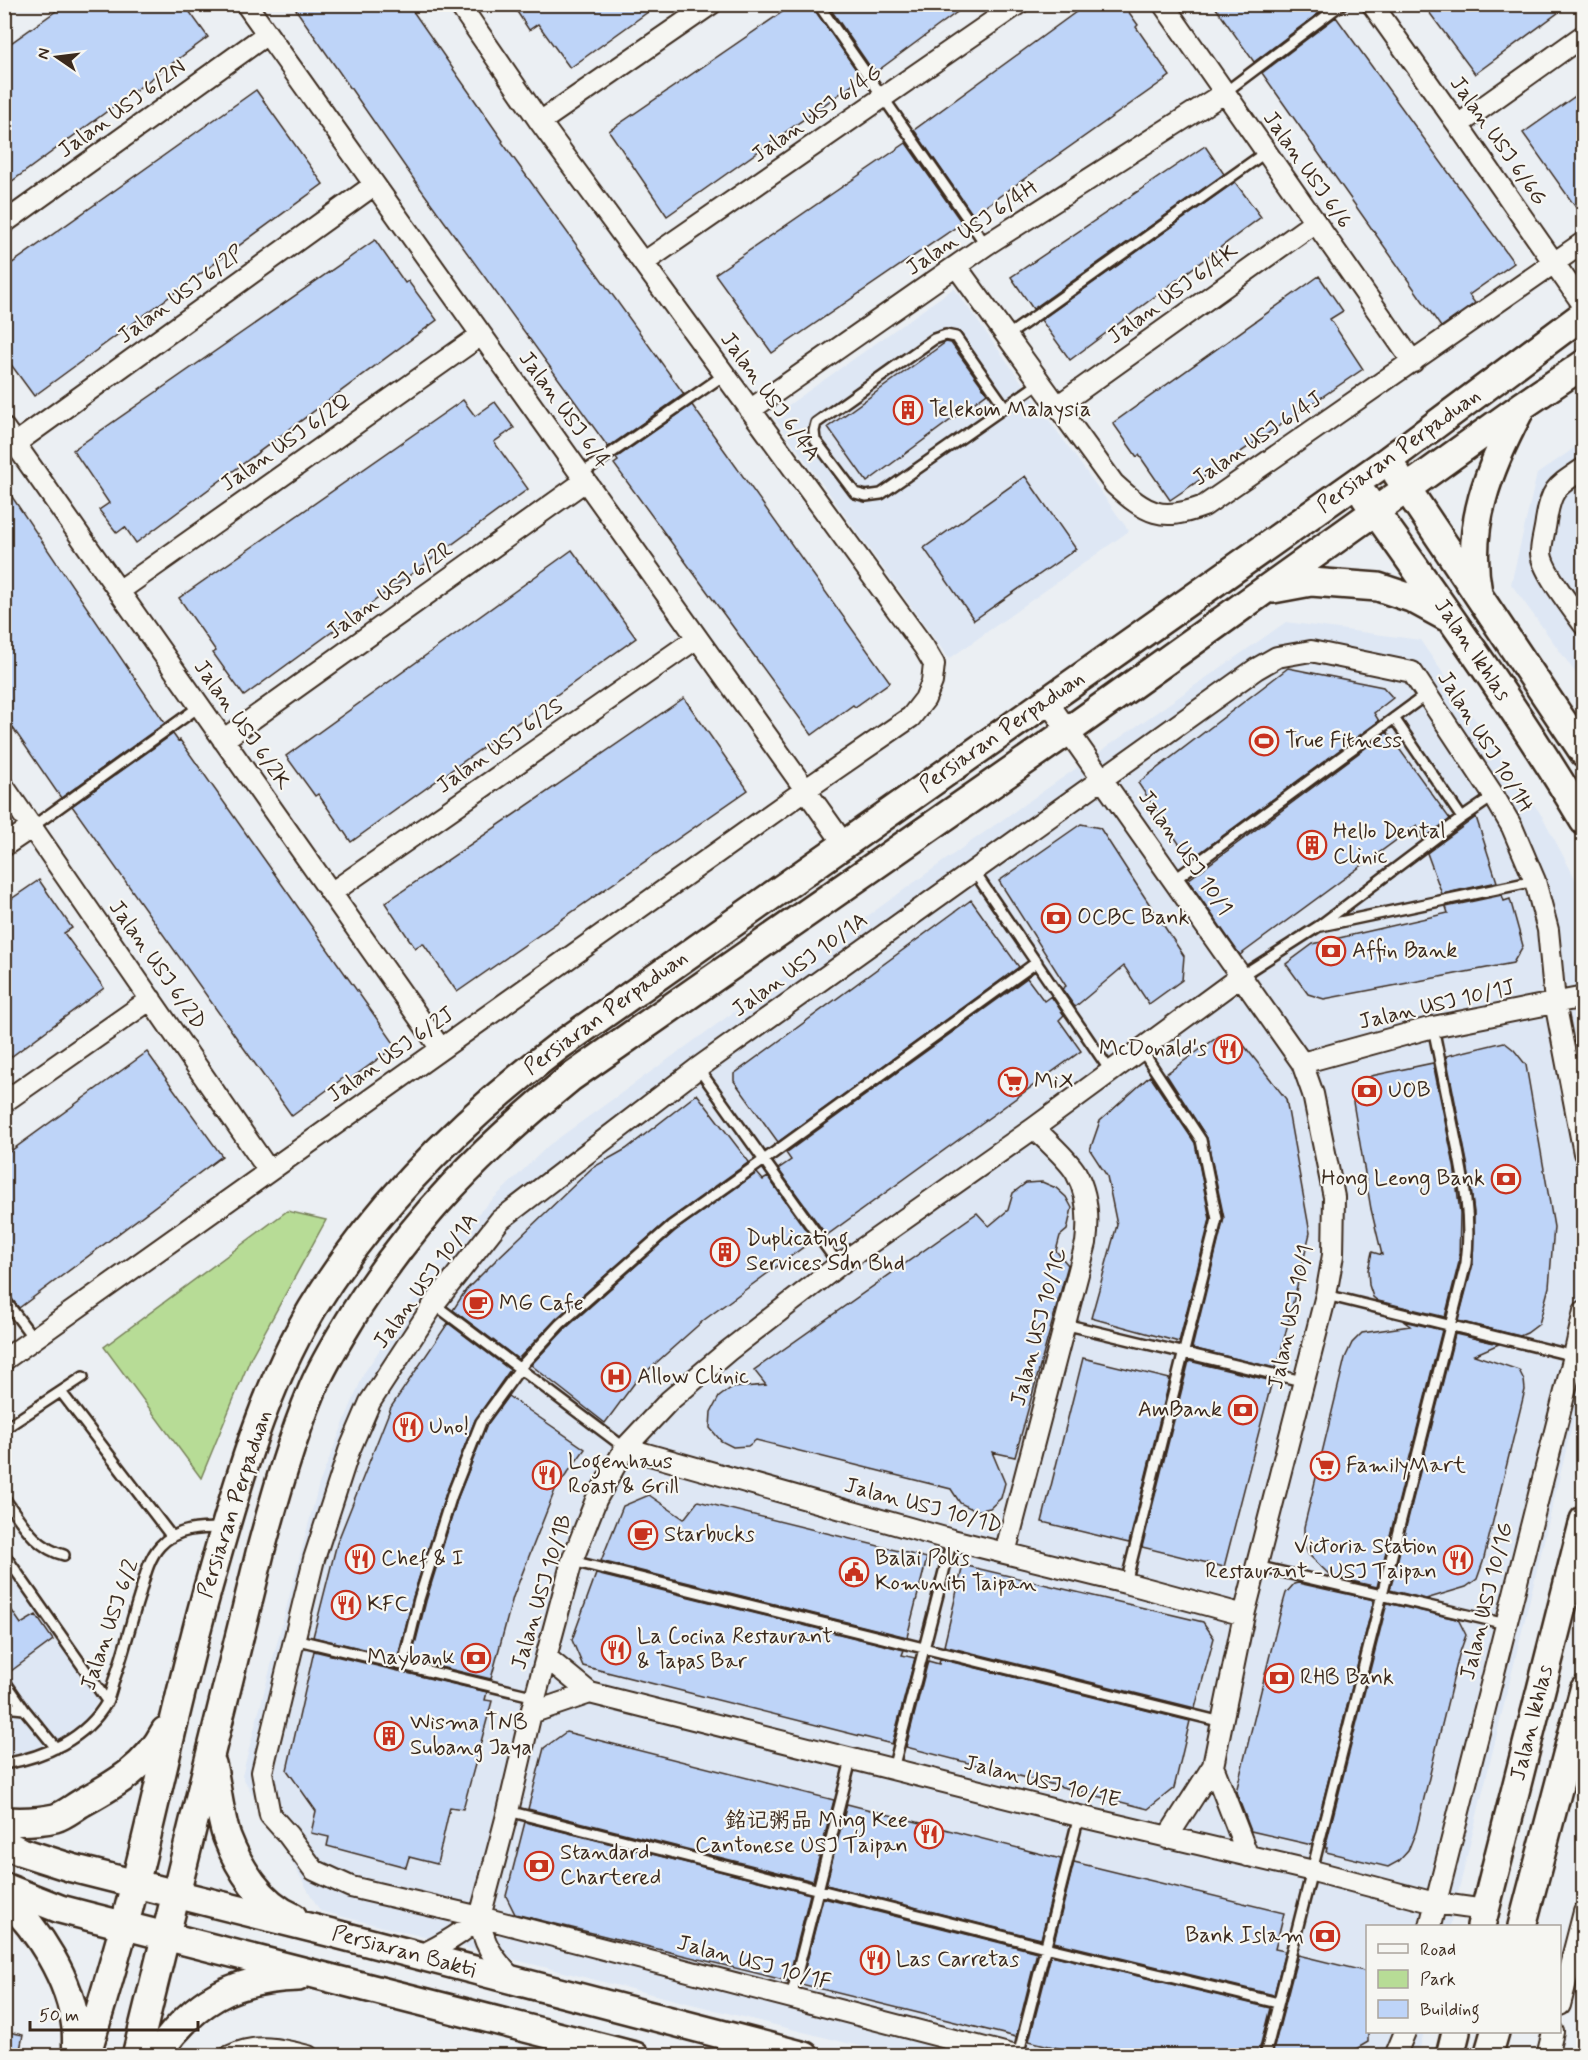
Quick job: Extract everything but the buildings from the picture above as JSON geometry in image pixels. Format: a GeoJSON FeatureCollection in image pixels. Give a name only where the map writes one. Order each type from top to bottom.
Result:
{"type":"FeatureCollection","features":[{"type":"Feature","properties":{"kind":"main road","name":"Persiaran Perpaduan"},"geometry":{"type":"LineString","coordinates":[[86,2055],[136,1884],[175,1712],[241,1472],[279,1373],[312,1310],[343,1262],[374,1221],[485,1105],[559,1046],[1387,461],[1584,314]]}},
{"type":"Feature","properties":{"kind":"main road","name":"Persiaran Perpaduan"},"geometry":{"type":"LineString","coordinates":[[136,2055],[278,1485],[314,1386],[338,1341],[395,1252],[430,1209],[474,1161],[570,1078],[1068,731],[1521,406],[1584,364]]}},
{"type":"Feature","properties":{"kind":"main road"},"geometry":{"type":"LineString","coordinates":[[1479,598],[1474,570],[1477,520],[1497,455],[1521,406]]}},
{"type":"Feature","properties":{"kind":"main road","name":"Jalan Ikhlas"},"geometry":{"type":"LineString","coordinates":[[1387,461],[1584,753]]}},
{"type":"Feature","properties":{"kind":"main road","name":"Jalan Ikhlas"},"geometry":{"type":"LineString","coordinates":[[1355,483],[1453,621],[1560,780],[1584,821]]}},
{"type":"Feature","properties":{"kind":"main road"},"geometry":{"type":"LineString","coordinates":[[1264,591],[1311,582],[1378,587],[1411,598],[1453,621]]}},
{"type":"Feature","properties":{"kind":"main road","name":"Jalan Ikhlas"},"geometry":{"type":"LineString","coordinates":[[1483,1918],[1584,1520]]}},
{"type":"Feature","properties":{"kind":"main road","name":"Jalan Ikhlas"},"geometry":{"type":"LineString","coordinates":[[1522,1925],[1584,1690]]}},
{"type":"Feature","properties":{"kind":"main road"},"geometry":{"type":"LineString","coordinates":[[4,1821],[28,1822],[57,1817],[117,1783],[145,1761],[156,1748],[175,1712]]}},
{"type":"Feature","properties":{"kind":"main road"},"geometry":{"type":"LineString","coordinates":[[210,1754],[226,1835],[240,1864],[260,1894],[280,1912],[336,1934]]}},
{"type":"Feature","properties":{"kind":"main road","name":"Persiaran Bakti"},"geometry":{"type":"LineString","coordinates":[[4,1843],[47,1861],[806,2055]]}},
{"type":"Feature","properties":{"kind":"main road"},"geometry":{"type":"LineString","coordinates":[[1483,1918],[1502,1909],[1534,1880]]}},
{"type":"Feature","properties":{"kind":"main road","name":"Persiaran Bakti"},"geometry":{"type":"LineString","coordinates":[[4,1887],[60,1909],[634,2055]]}},
{"type":"Feature","properties":{"kind":"main road"},"geometry":{"type":"LineString","coordinates":[[4,1896],[24,1916],[42,1941],[70,1997],[76,2028],[76,2055]]}},
{"type":"Feature","properties":{"kind":"main road"},"geometry":{"type":"LineString","coordinates":[[156,2055],[178,2026],[225,1991],[278,1977],[323,1976]]}},
{"type":"Feature","properties":{"kind":"main road"},"geometry":{"type":"LineString","coordinates":[[1450,2055],[1456,2033]]}},
{"type":"Feature","properties":{"kind":"main road"},"geometry":{"type":"LineString","coordinates":[[1488,2055],[1494,2033]]}},
{"type":"Feature","properties":{"kind":"street","name":"Jalan USJ 6/4"},"geometry":{"type":"LineString","coordinates":[[246,4],[844,844]]}},
{"type":"Feature","properties":{"kind":"street","name":"Jalan USJ 6/4A"},"geometry":{"type":"LineString","coordinates":[[459,4],[540,122],[924,647],[934,664],[932,682],[925,699],[912,717],[805,790]]}},
{"type":"Feature","properties":{"kind":"street"},"geometry":{"type":"LineString","coordinates":[[540,122],[711,4]]}},
{"type":"Feature","properties":{"kind":"street","name":"Jalan USJ 6/4G"},"geometry":{"type":"LineString","coordinates":[[643,263],[1018,4]]}},
{"type":"Feature","properties":{"kind":"street","name":"Jalan USJ 6/6"},"geometry":{"type":"LineString","coordinates":[[1163,4],[1413,362]]}},
{"type":"Feature","properties":{"kind":"street","name":"Jalan USJ 6/6G"},"geometry":{"type":"LineString","coordinates":[[1372,4],[1584,306]]}},
{"type":"Feature","properties":{"kind":"street","name":"Jalan USJ 6/2N"},"geometry":{"type":"LineString","coordinates":[[4,223],[267,34]]}},
{"type":"Feature","properties":{"kind":"street"},"geometry":{"type":"LineString","coordinates":[[1458,124],[1584,35]]}},
{"type":"Feature","properties":{"kind":"street","name":"Jalan USJ 6/4H"},"geometry":{"type":"LineString","coordinates":[[750,410],[986,245],[1224,93]]}},
{"type":"Feature","properties":{"kind":"street","name":"Jalan USJ 6/2P"},"geometry":{"type":"LineString","coordinates":[[8,433],[374,185]]}},
{"type":"Feature","properties":{"kind":"street","name":"Jalan USJ 6/4K"},"geometry":{"type":"LineString","coordinates":[[1059,405],[1315,222]]}},
{"type":"Feature","properties":{"kind":"street","name":"Jalan USJ 6/4J"},"geometry":{"type":"LineString","coordinates":[[956,266],[1059,405],[1114,484],[1131,499],[1150,510],[1168,516],[1204,506],[1584,242]]}},
{"type":"Feature","properties":{"kind":"street","name":"Jalan USJ 6/2Q"},"geometry":{"type":"LineString","coordinates":[[119,591],[481,335]]}},
{"type":"Feature","properties":{"kind":"street","name":"Jalan USJ 6/2K"},"geometry":{"type":"LineString","coordinates":[[8,433],[441,1049]]}},
{"type":"Feature","properties":{"kind":"street"},"geometry":{"type":"LineString","coordinates":[[1580,613],[1550,575],[1541,554],[1550,500],[1554,491],[1560,484],[1584,468]]}},
{"type":"Feature","properties":{"kind":"street","name":"Jalan USJ 6/2R"},"geometry":{"type":"LineString","coordinates":[[224,740],[583,477]]}},
{"type":"Feature","properties":{"kind":"street","name":"Jalan USJ 6/2S"},"geometry":{"type":"LineString","coordinates":[[331,893],[697,638]]}},
{"type":"Feature","properties":{"kind":"street","name":"Jalan USJ 10/1H"},"geometry":{"type":"LineString","coordinates":[[1102,777],[1256,669],[1277,657],[1311,651],[1412,672],[1512,827],[1535,881],[1548,930],[1555,1002]]}},
{"type":"Feature","properties":{"kind":"street","name":"Jalan USJ 10/1"},"geometry":{"type":"LineString","coordinates":[[1047,701],[1302,1063],[1313,1094],[1334,1197],[1332,1255],[1326,1295],[1244,1615],[1213,1766],[1167,1838]]}},
{"type":"Feature","properties":{"kind":"street","name":"Jalan USJ 10/1A"},"geometry":{"type":"LineString","coordinates":[[480,1917],[351,1887],[314,1870],[270,1815],[262,1772],[294,1639],[314,1559],[349,1451],[370,1402],[434,1304],[500,1220],[698,1068],[1102,777]]}},
{"type":"Feature","properties":{"kind":"street","name":"Jalan USJ 6/2D"},"geometry":{"type":"LineString","coordinates":[[4,787],[269,1171]]}},
{"type":"Feature","properties":{"kind":"street","name":"Jalan USJ 6/2J"},"geometry":{"type":"LineString","coordinates":[[4,1360],[805,790]]}},
{"type":"Feature","properties":{"kind":"street"},"geometry":{"type":"LineString","coordinates":[[4,846],[32,827]]}},
{"type":"Feature","properties":{"kind":"street","name":"Jalan USJ 10/1B"},"geometry":{"type":"LineString","coordinates":[[480,1917],[572,1561],[596,1500],[625,1448],[669,1401],[728,1351],[839,1265],[1034,1128],[1241,976]]}},
{"type":"Feature","properties":{"kind":"street","name":"Jalan USJ 10/1J"},"geometry":{"type":"LineString","coordinates":[[1302,1063],[1433,1027],[1584,997]]}},
{"type":"Feature","properties":{"kind":"street"},"geometry":{"type":"LineString","coordinates":[[4,1102],[151,999]]}},
{"type":"Feature","properties":{"kind":"street"},"geometry":{"type":"LineString","coordinates":[[1555,1002],[1584,1153]]}},
{"type":"Feature","properties":{"kind":"street","name":"Jalan USJ 10/1C"},"geometry":{"type":"LineString","coordinates":[[1005,1553],[1086,1242],[1089,1220],[1085,1196],[1076,1172],[1034,1128]]}},
{"type":"Feature","properties":{"kind":"street","name":"Jalan USJ 10/1G"},"geometry":{"type":"LineString","coordinates":[[1436,1903],[1584,1311]]}},
{"type":"Feature","properties":{"kind":"street","name":"Jalan USJ 10/1D"},"geometry":{"type":"LineString","coordinates":[[625,1448],[952,1539],[1244,1615]]}},
{"type":"Feature","properties":{"kind":"street","name":"Jalan USJ 10/1E"},"geometry":{"type":"LineString","coordinates":[[546,1658],[590,1693],[1167,1838],[1313,1871],[1436,1903],[1483,1918]]}},
{"type":"Feature","properties":{"kind":"street"},"geometry":{"type":"LineString","coordinates":[[534,1705],[590,1693]]}},
{"type":"Feature","properties":{"kind":"street"},"geometry":{"type":"LineString","coordinates":[[1213,1766],[1248,1856]]}},
{"type":"Feature","properties":{"kind":"street"},"geometry":{"type":"LineString","coordinates":[[1430,1925],[1436,1903]]}},
{"type":"Feature","properties":{"kind":"street"},"geometry":{"type":"LineString","coordinates":[[1561,2001],[1584,1912]]}},
{"type":"Feature","properties":{"kind":"street"},"geometry":{"type":"LineString","coordinates":[[419,1956],[451,1940],[480,1917]]}},
{"type":"Feature","properties":{"kind":"street"},"geometry":{"type":"LineString","coordinates":[[480,1917],[482,1935],[495,1958],[513,1980]]}},
{"type":"Feature","properties":{"kind":"street","name":"Jalan USJ 10/1F"},"geometry":{"type":"LineString","coordinates":[[480,1917],[1017,2055]]}},
{"type":"Feature","properties":{"kind":"street"},"geometry":{"type":"LineString","coordinates":[[1395,2055],[1404,2033]]}},
{"type":"Feature","properties":{"kind":"street"},"geometry":{"type":"LineString","coordinates":[[1546,2055],[1552,2033]]}},
{"type":"Feature","properties":{"kind":"street"},"geometry":{"type":"LineString","coordinates":[[232,2054],[273,2047],[296,2054]]}},
{"type":"Feature","properties":{"kind":"lane"},"geometry":{"type":"LineString","coordinates":[[818,4],[986,245]]}},
{"type":"Feature","properties":{"kind":"lane"},"geometry":{"type":"LineString","coordinates":[[1224,93],[1342,4]]}},
{"type":"Feature","properties":{"kind":"lane"},"geometry":{"type":"LineString","coordinates":[[1007,336],[1266,152]]}},
{"type":"Feature","properties":{"kind":"lane"},"geometry":{"type":"LineString","coordinates":[[1005,407],[956,337],[946,335],[934,339],[816,423],[815,440],[855,493],[866,496],[881,494],[1041,382]]}},
{"type":"Feature","properties":{"kind":"lane"},"geometry":{"type":"LineString","coordinates":[[583,477],[724,375]]}},
{"type":"Feature","properties":{"kind":"lane"},"geometry":{"type":"LineString","coordinates":[[1174,880],[1427,694]]}},
{"type":"Feature","properties":{"kind":"lane"},"geometry":{"type":"LineString","coordinates":[[32,827],[200,706]]}},
{"type":"Feature","properties":{"kind":"lane"},"geometry":{"type":"LineString","coordinates":[[1394,718],[1462,818]]}},
{"type":"Feature","properties":{"kind":"lane"},"geometry":{"type":"LineString","coordinates":[[1241,976],[1319,926],[1494,796]]}},
{"type":"Feature","properties":{"kind":"lane"},"geometry":{"type":"LineString","coordinates":[[973,870],[1111,1072]]}},
{"type":"Feature","properties":{"kind":"lane"},"geometry":{"type":"LineString","coordinates":[[1319,926],[1535,881]]}},
{"type":"Feature","properties":{"kind":"lane"},"geometry":{"type":"LineString","coordinates":[[403,1665],[419,1599],[452,1495],[481,1422],[520,1369],[560,1324],[671,1226],[1037,962]]}},
{"type":"Feature","properties":{"kind":"lane"},"geometry":{"type":"LineString","coordinates":[[1265,2055],[1466,1263],[1469,1213],[1465,1184],[1433,1027]]}},
{"type":"Feature","properties":{"kind":"lane"},"geometry":{"type":"LineString","coordinates":[[1126,1583],[1217,1219],[1201,1140],[1141,1049]]}},
{"type":"Feature","properties":{"kind":"lane"},"geometry":{"type":"LineString","coordinates":[[698,1068],[839,1265]]}},
{"type":"Feature","properties":{"kind":"lane"},"geometry":{"type":"LineString","coordinates":[[1326,1295],[1574,1356]]}},
{"type":"Feature","properties":{"kind":"lane"},"geometry":{"type":"LineString","coordinates":[[4,1299],[34,1339]]}},
{"type":"Feature","properties":{"kind":"lane"},"geometry":{"type":"LineString","coordinates":[[434,1304],[625,1448]]}},
{"type":"Feature","properties":{"kind":"lane"},"geometry":{"type":"LineString","coordinates":[[1064,1324],[1302,1382]]}},
{"type":"Feature","properties":{"kind":"lane"},"geometry":{"type":"LineString","coordinates":[[4,1429],[83,1377]]}},
{"type":"Feature","properties":{"kind":"lane"},"geometry":{"type":"LineString","coordinates":[[61,1392],[172,1538]]}},
{"type":"Feature","properties":{"kind":"lane"},"geometry":{"type":"LineString","coordinates":[[4,1498],[38,1543],[51,1552],[64,1555]]}},
{"type":"Feature","properties":{"kind":"lane","name":"Jalan USJ 6/2"},"geometry":{"type":"LineString","coordinates":[[4,1764],[32,1758],[56,1748],[91,1724],[107,1701],[126,1646],[150,1562],[160,1546],[178,1533],[198,1528],[224,1528]]}},
{"type":"Feature","properties":{"kind":"lane"},"geometry":{"type":"LineString","coordinates":[[893,1769],[952,1539]]}},
{"type":"Feature","properties":{"kind":"lane"},"geometry":{"type":"LineString","coordinates":[[4,1554],[107,1701]]}},
{"type":"Feature","properties":{"kind":"lane"},"geometry":{"type":"LineString","coordinates":[[572,1561],[1222,1722]]}},
{"type":"Feature","properties":{"kind":"lane"},"geometry":{"type":"LineString","coordinates":[[1256,1566],[1506,1624]]}},
{"type":"Feature","properties":{"kind":"lane"},"geometry":{"type":"LineString","coordinates":[[294,1639],[403,1665],[534,1705]]}},
{"type":"Feature","properties":{"kind":"lane"},"geometry":{"type":"LineString","coordinates":[[4,1680],[56,1748]]}},
{"type":"Feature","properties":{"kind":"lane"},"geometry":{"type":"LineString","coordinates":[[4,1707],[24,1709]]}},
{"type":"Feature","properties":{"kind":"lane"},"geometry":{"type":"LineString","coordinates":[[791,1997],[851,1760]]}},
{"type":"Feature","properties":{"kind":"lane"},"geometry":{"type":"LineString","coordinates":[[508,1811],[1045,1947],[1278,2003]]}},
{"type":"Feature","properties":{"kind":"lane"},"geometry":{"type":"LineString","coordinates":[[1017,2055],[1079,1816]]}},
{"type":"Feature","properties":{"kind":"shaded area"},"geometry":{"type":"Polygon","coordinates":[[[954,288],[1129,531],[949,659],[773,416],[954,288]]]}},
{"type":"Feature","properties":{"kind":"shaded area"},"geometry":{"type":"Polygon","coordinates":[[[1583,442],[1583,683],[1511,584],[1537,474],[1583,442]]]}},
{"type":"Feature","properties":{"kind":"shaded area"},"geometry":{"type":"Polygon","coordinates":[[[1286,622],[1420,640],[1542,816],[1577,882],[1583,906],[1584,1377],[1450,1925],[1366,1925],[1366,2033],[1424,2033],[1418,2055],[895,2055],[320,1911],[242,1776],[319,1484],[364,1373],[458,1233],[549,1145],[969,843],[1286,622]]]}},
{"type":"Feature","properties":{"kind":"shaded area"},"geometry":{"type":"Polygon","coordinates":[[[4,1563],[100,1698],[85,1720],[57,1741],[16,1755],[5,1756],[4,1563]]]}},
{"type":"Feature","properties":{"kind":"green space"},"geometry":{"type":"Polygon","coordinates":[[[287,1211],[326,1220],[251,1357],[201,1478],[104,1347],[287,1211]]]}},
{"type":"Feature","properties":{"kind":"place","name":"Telekom Malaysia"},"geometry":{"type":"Point","coordinates":[908,410]}},
{"type":"Feature","properties":{"kind":"place","name":"True Fitness"},"geometry":{"type":"Point","coordinates":[1264,741]}},
{"type":"Feature","properties":{"kind":"place","name":"Hello Dental Clinic"},"geometry":{"type":"Point","coordinates":[1312,845]}},
{"type":"Feature","properties":{"kind":"place","name":"OCBC Bank"},"geometry":{"type":"Point","coordinates":[1056,918]}},
{"type":"Feature","properties":{"kind":"place","name":"Affin Bank"},"geometry":{"type":"Point","coordinates":[1331,951]}},
{"type":"Feature","properties":{"kind":"place","name":"McDonald's"},"geometry":{"type":"Point","coordinates":[1228,1049]}},
{"type":"Feature","properties":{"kind":"place","name":"MiX"},"geometry":{"type":"Point","coordinates":[1013,1082]}},
{"type":"Feature","properties":{"kind":"place","name":"UOB"},"geometry":{"type":"Point","coordinates":[1367,1091]}},
{"type":"Feature","properties":{"kind":"place","name":"Hong Leong Bank"},"geometry":{"type":"Point","coordinates":[1506,1179]}},
{"type":"Feature","properties":{"kind":"place","name":"Duplicating Services Sdn Bhd"},"geometry":{"type":"Point","coordinates":[725,1252]}},
{"type":"Feature","properties":{"kind":"place","name":"MG Cafe"},"geometry":{"type":"Point","coordinates":[478,1304]}},
{"type":"Feature","properties":{"kind":"place","name":"Allow Clinic"},"geometry":{"type":"Point","coordinates":[616,1377]}},
{"type":"Feature","properties":{"kind":"place","name":"AmBank"},"geometry":{"type":"Point","coordinates":[1243,1410]}},
{"type":"Feature","properties":{"kind":"place","name":"Uno!"},"geometry":{"type":"Point","coordinates":[408,1427]}},
{"type":"Feature","properties":{"kind":"place","name":"FamilyMart"},"geometry":{"type":"Point","coordinates":[1325,1466]}},
{"type":"Feature","properties":{"kind":"place","name":"Logenhaus Roast & Grill"},"geometry":{"type":"Point","coordinates":[547,1475]}},
{"type":"Feature","properties":{"kind":"place","name":"Starbucks"},"geometry":{"type":"Point","coordinates":[643,1535]}},
{"type":"Feature","properties":{"kind":"place","name":"Chef & I"},"geometry":{"type":"Point","coordinates":[360,1559]}},
{"type":"Feature","properties":{"kind":"place","name":"Victoria Station Restaurant - USJ Taipan"},"geometry":{"type":"Point","coordinates":[1458,1560]}},
{"type":"Feature","properties":{"kind":"place","name":"Balai Polis Komuniti Taipan"},"geometry":{"type":"Point","coordinates":[854,1572]}},
{"type":"Feature","properties":{"kind":"place","name":"KFC"},"geometry":{"type":"Point","coordinates":[346,1605]}},
{"type":"Feature","properties":{"kind":"place","name":"La Cocina Restaurant & Tapas Bar"},"geometry":{"type":"Point","coordinates":[616,1650]}},
{"type":"Feature","properties":{"kind":"place","name":"Maybank"},"geometry":{"type":"Point","coordinates":[476,1658]}},
{"type":"Feature","properties":{"kind":"place","name":"RHB Bank"},"geometry":{"type":"Point","coordinates":[1279,1678]}},
{"type":"Feature","properties":{"kind":"place","name":"Wisma TNB Subang Jaya"},"geometry":{"type":"Point","coordinates":[389,1736]}},
{"type":"Feature","properties":{"kind":"place","name":"銘记粥品 Ming Kee Cantonese USJ Taipan"},"geometry":{"type":"Point","coordinates":[929,1834]}},
{"type":"Feature","properties":{"kind":"place","name":"Standard Chartered"},"geometry":{"type":"Point","coordinates":[539,1866]}},
{"type":"Feature","properties":{"kind":"place","name":"Bank Islam"},"geometry":{"type":"Point","coordinates":[1325,1936]}},
{"type":"Feature","properties":{"kind":"place","name":"Las Carretas"},"geometry":{"type":"Point","coordinates":[875,1960]}}]}
